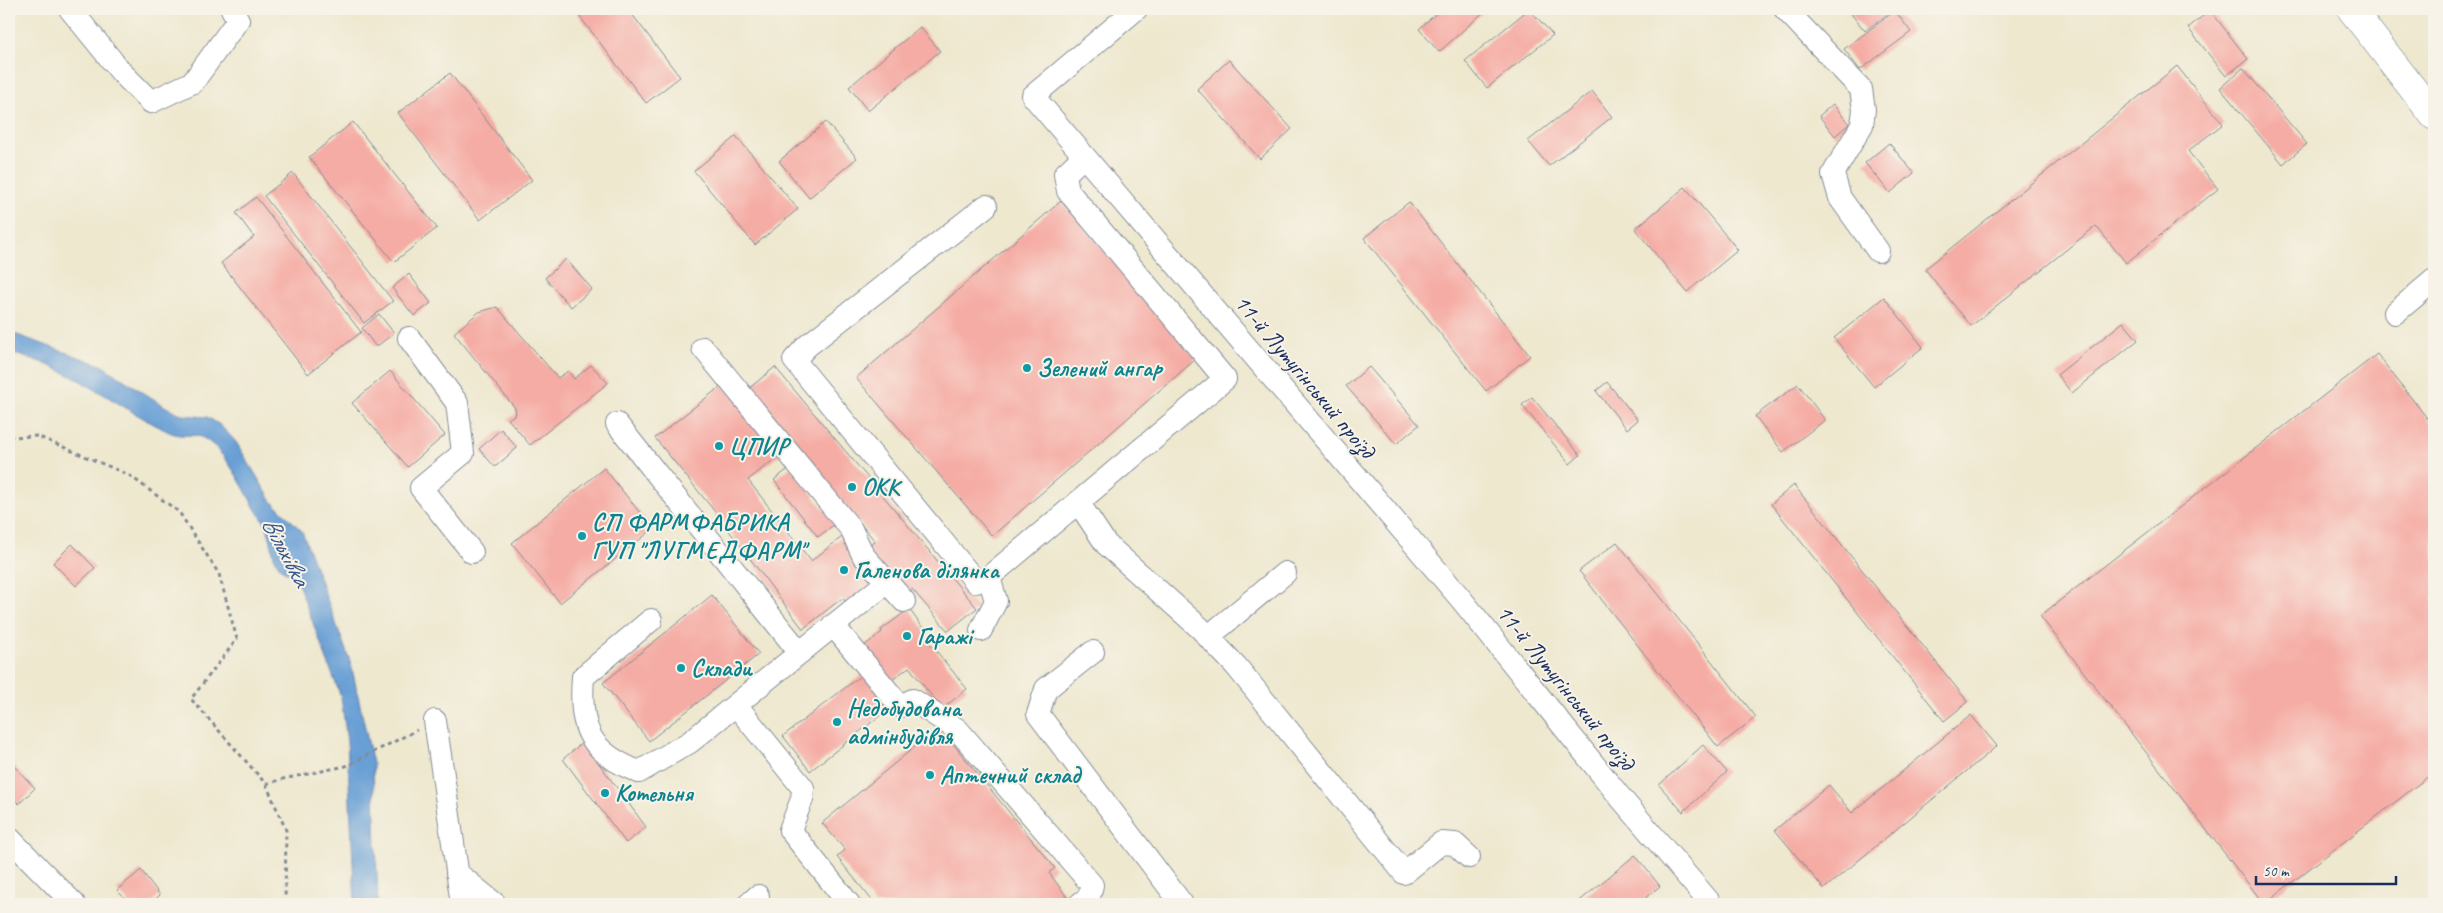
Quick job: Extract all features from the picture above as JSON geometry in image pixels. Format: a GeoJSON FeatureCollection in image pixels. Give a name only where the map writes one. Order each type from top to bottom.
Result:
{"type":"FeatureCollection","features":[{"type":"Feature","properties":{"kind":"main road"},"geometry":{"type":"LineString","coordinates":[[2351,9],[2434,116]]}},
{"type":"Feature","properties":{"kind":"street"},"geometry":{"type":"LineString","coordinates":[[70,9],[122,73],[151,102],[193,82],[238,20],[232,9]]}},
{"type":"Feature","properties":{"kind":"street","name":"11-й Лутугінський проїзд"},"geometry":{"type":"LineString","coordinates":[[1136,9],[1033,96],[1461,599],[1620,797],[1711,904]]}},
{"type":"Feature","properties":{"kind":"street"},"geometry":{"type":"LineString","coordinates":[[1785,9],[1861,90],[1864,110],[1862,125],[1833,174],[1840,198],[1878,251]]}},
{"type":"Feature","properties":{"kind":"street"},"geometry":{"type":"LineString","coordinates":[[986,206],[807,346],[794,360],[976,582],[988,577],[1225,379],[1068,191],[1065,174],[1084,156]]}},
{"type":"Feature","properties":{"kind":"street"},"geometry":{"type":"LineString","coordinates":[[2395,313],[2434,280]]}},
{"type":"Feature","properties":{"kind":"street"},"geometry":{"type":"LineString","coordinates":[[409,338],[457,402],[463,454],[421,488],[472,552]]}},
{"type":"Feature","properties":{"kind":"street"},"geometry":{"type":"LineString","coordinates":[[703,348],[851,529],[863,555],[904,601]]}},
{"type":"Feature","properties":{"kind":"street"},"geometry":{"type":"LineString","coordinates":[[617,424],[800,653]]}},
{"type":"Feature","properties":{"kind":"street"},"geometry":{"type":"LineString","coordinates":[[1078,502],[1106,544],[1208,637],[1236,666],[1404,874],[1442,844],[1455,844],[1469,858]]}},
{"type":"Feature","properties":{"kind":"street"},"geometry":{"type":"LineString","coordinates":[[1208,637],[1285,573]]}},
{"type":"Feature","properties":{"kind":"street"},"geometry":{"type":"LineString","coordinates":[[981,630],[996,601],[988,577]]}},
{"type":"Feature","properties":{"kind":"street"},"geometry":{"type":"LineString","coordinates":[[651,620],[583,677],[581,705],[590,739],[615,762],[639,772],[690,742],[887,582]]}},
{"type":"Feature","properties":{"kind":"street"},"geometry":{"type":"LineString","coordinates":[[833,626],[900,706],[913,700],[958,730],[1092,886],[1089,897],[1080,904]]}},
{"type":"Feature","properties":{"kind":"street"},"geometry":{"type":"LineString","coordinates":[[1093,652],[1046,689],[1038,714],[1182,904]]}},
{"type":"Feature","properties":{"kind":"street"},"geometry":{"type":"LineString","coordinates":[[736,705],[803,788],[802,799],[790,830],[849,904]]}},
{"type":"Feature","properties":{"kind":"street"},"geometry":{"type":"LineString","coordinates":[[435,721],[462,904]]}},
{"type":"Feature","properties":{"kind":"street"},"geometry":{"type":"LineString","coordinates":[[9,838],[74,904]]}},
{"type":"Feature","properties":{"kind":"street"},"geometry":{"type":"LineString","coordinates":[[457,873],[495,904]]}},
{"type":"Feature","properties":{"kind":"path"},"geometry":{"type":"LineString","coordinates":[[9,437],[37,436],[129,475],[179,512],[219,574],[237,639],[191,699],[266,784],[286,830],[285,904]]}},
{"type":"Feature","properties":{"kind":"path"},"geometry":{"type":"LineString","coordinates":[[266,784],[346,766],[435,721]]}},
{"type":"Feature","properties":{"kind":"water","name":"Вільхівка"},"geometry":{"type":"Polygon","coordinates":[[[9,332],[101,365],[166,407],[183,415],[207,417],[220,425],[236,442],[271,500],[302,531],[351,664],[373,764],[378,904],[355,904],[347,741],[341,697],[296,578],[287,573],[276,562],[265,523],[233,470],[217,449],[203,438],[169,432],[51,366],[9,353],[9,332]]]}},
{"type":"Feature","properties":{"kind":"building"},"geometry":{"type":"Polygon","coordinates":[[[574,9],[628,9],[680,77],[646,103],[574,9]]]}},
{"type":"Feature","properties":{"kind":"building"},"geometry":{"type":"Polygon","coordinates":[[[1441,9],[1487,9],[1439,52],[1419,29],[1441,9]]]}},
{"type":"Feature","properties":{"kind":"building"},"geometry":{"type":"Polygon","coordinates":[[[1529,9],[1553,35],[1487,88],[1465,61],[1529,9]]]}},
{"type":"Feature","properties":{"kind":"building"},"geometry":{"type":"Polygon","coordinates":[[[1847,9],[1886,9],[1889,13],[1865,31],[1847,9]]]}},
{"type":"Feature","properties":{"kind":"building"},"geometry":{"type":"Polygon","coordinates":[[[2210,10],[2248,59],[2226,76],[2188,28],[2210,10]]]}},
{"type":"Feature","properties":{"kind":"building"},"geometry":{"type":"Polygon","coordinates":[[[1895,11],[1911,32],[1860,70],[1844,49],[1895,11]]]}},
{"type":"Feature","properties":{"kind":"building"},"geometry":{"type":"Polygon","coordinates":[[[920,27],[940,51],[868,111],[849,87],[920,27]]]}},
{"type":"Feature","properties":{"kind":"building"},"geometry":{"type":"Polygon","coordinates":[[[1229,60],[1292,129],[1260,159],[1197,89],[1229,60]]]}},
{"type":"Feature","properties":{"kind":"building"},"geometry":{"type":"Polygon","coordinates":[[[2177,66],[2223,124],[2188,151],[2218,189],[2126,263],[2096,226],[1971,326],[1925,269],[2177,66]]]}},
{"type":"Feature","properties":{"kind":"building"},"geometry":{"type":"Polygon","coordinates":[[[2243,68],[2307,144],[2283,164],[2220,88],[2243,68]]]}},
{"type":"Feature","properties":{"kind":"building"},"geometry":{"type":"Polygon","coordinates":[[[450,73],[532,180],[480,220],[398,113],[450,73]]]}},
{"type":"Feature","properties":{"kind":"building"},"geometry":{"type":"Polygon","coordinates":[[[1592,91],[1612,117],[1549,166],[1528,141],[1592,91]]]}},
{"type":"Feature","properties":{"kind":"building"},"geometry":{"type":"Polygon","coordinates":[[[1833,104],[1849,124],[1835,136],[1819,116],[1833,104]]]}},
{"type":"Feature","properties":{"kind":"building"},"geometry":{"type":"Polygon","coordinates":[[[353,122],[437,228],[394,262],[309,157],[353,122]]]}},
{"type":"Feature","properties":{"kind":"building"},"geometry":{"type":"Polygon","coordinates":[[[826,122],[857,158],[809,198],[779,161],[826,122]]]}},
{"type":"Feature","properties":{"kind":"building"},"geometry":{"type":"Polygon","coordinates":[[[736,136],[798,209],[755,245],[694,171],[736,136]]]}},
{"type":"Feature","properties":{"kind":"building"},"geometry":{"type":"Polygon","coordinates":[[[1889,143],[1914,173],[1890,193],[1865,163],[1889,143]]]}},
{"type":"Feature","properties":{"kind":"building"},"geometry":{"type":"Polygon","coordinates":[[[293,173],[393,301],[364,323],[264,196],[293,173]]]}},
{"type":"Feature","properties":{"kind":"building"},"geometry":{"type":"Polygon","coordinates":[[[1685,187],[1738,250],[1687,292],[1635,229],[1685,187]]]}},
{"type":"Feature","properties":{"kind":"building"},"geometry":{"type":"Polygon","coordinates":[[[256,197],[361,332],[308,374],[221,263],[254,237],[236,213],[256,197]]]}},
{"type":"Feature","properties":{"kind":"building","name":"Зелений ангар"},"geometry":{"type":"Polygon","coordinates":[[[1061,201],[1197,358],[992,536],[856,378],[1061,201]]]}},
{"type":"Feature","properties":{"kind":"building"},"geometry":{"type":"Polygon","coordinates":[[[1409,202],[1530,356],[1486,391],[1364,238],[1409,202]]]}},
{"type":"Feature","properties":{"kind":"building"},"geometry":{"type":"Polygon","coordinates":[[[566,259],[592,289],[571,307],[545,278],[566,259]]]}},
{"type":"Feature","properties":{"kind":"building"},"geometry":{"type":"Polygon","coordinates":[[[409,274],[431,303],[414,316],[392,288],[409,274]]]}},
{"type":"Feature","properties":{"kind":"building"},"geometry":{"type":"Polygon","coordinates":[[[1884,297],[1923,347],[1874,387],[1834,338],[1884,297]]]}},
{"type":"Feature","properties":{"kind":"building"},"geometry":{"type":"Polygon","coordinates":[[[497,307],[558,378],[568,371],[574,379],[591,365],[608,383],[530,445],[508,419],[516,414],[515,408],[454,333],[479,312],[497,307]]]}},
{"type":"Feature","properties":{"kind":"building"},"geometry":{"type":"Polygon","coordinates":[[[379,314],[394,333],[376,347],[362,328],[379,314]]]}},
{"type":"Feature","properties":{"kind":"building"},"geometry":{"type":"Polygon","coordinates":[[[2123,322],[2138,340],[2072,393],[2057,375],[2123,322]]]}},
{"type":"Feature","properties":{"kind":"building"},"geometry":{"type":"Polygon","coordinates":[[[2377,354],[2434,427],[2434,772],[2264,904],[2040,616],[2377,354]]]}},
{"type":"Feature","properties":{"kind":"building"},"geometry":{"type":"Polygon","coordinates":[[[775,367],[977,608],[948,631],[912,589],[904,595],[865,549],[875,541],[777,425],[781,454],[748,480],[811,561],[842,537],[878,579],[851,602],[841,599],[803,629],[712,508],[655,438],[725,383],[747,390],[775,367]]]}},
{"type":"Feature","properties":{"kind":"building"},"geometry":{"type":"Polygon","coordinates":[[[1369,367],[1419,425],[1396,444],[1346,386],[1369,367]]]}},
{"type":"Feature","properties":{"kind":"building"},"geometry":{"type":"Polygon","coordinates":[[[390,371],[445,435],[408,467],[352,403],[390,371]]]}},
{"type":"Feature","properties":{"kind":"building"},"geometry":{"type":"Polygon","coordinates":[[[1607,382],[1638,420],[1627,429],[1596,391],[1607,382]]]}},
{"type":"Feature","properties":{"kind":"building"},"geometry":{"type":"Polygon","coordinates":[[[1798,384],[1825,420],[1783,452],[1755,416],[1798,384]]]}},
{"type":"Feature","properties":{"kind":"building"},"geometry":{"type":"Polygon","coordinates":[[[1532,397],[1580,455],[1570,464],[1522,405],[1532,397]]]}},
{"type":"Feature","properties":{"kind":"building"},"geometry":{"type":"Polygon","coordinates":[[[501,429],[517,448],[495,467],[479,449],[501,429]]]}},
{"type":"Feature","properties":{"kind":"building"},"geometry":{"type":"Polygon","coordinates":[[[791,467],[835,524],[818,537],[774,480],[791,467]]]}},
{"type":"Feature","properties":{"kind":"building","name":"СП ФАРМФАБРИКА ГУП \"ЛУГМЕДФАРМ\""},"geometry":{"type":"Polygon","coordinates":[[[604,468],[653,529],[560,603],[512,543],[604,468]]]}},
{"type":"Feature","properties":{"kind":"building"},"geometry":{"type":"Polygon","coordinates":[[[1794,485],[1968,702],[1944,721],[1771,504],[1794,485]]]}},
{"type":"Feature","properties":{"kind":"building"},"geometry":{"type":"Polygon","coordinates":[[[1617,542],[1756,717],[1718,747],[1579,571],[1617,542]]]}},
{"type":"Feature","properties":{"kind":"building"},"geometry":{"type":"Polygon","coordinates":[[[72,544],[95,568],[76,586],[53,563],[72,544]]]}},
{"type":"Feature","properties":{"kind":"building","name":"Склади"},"geometry":{"type":"Polygon","coordinates":[[[712,595],[759,654],[649,741],[603,683],[712,595]]]}},
{"type":"Feature","properties":{"kind":"building"},"geometry":{"type":"Polygon","coordinates":[[[909,609],[932,640],[929,642],[967,689],[942,709],[909,667],[891,681],[864,646],[882,632],[881,630],[909,609]]]}},
{"type":"Feature","properties":{"kind":"building","name":"Недобудована адмінбудівля"},"geometry":{"type":"Polygon","coordinates":[[[864,673],[891,707],[810,771],[783,736],[864,673]]]}},
{"type":"Feature","properties":{"kind":"building"},"geometry":{"type":"Polygon","coordinates":[[[1971,715],[1997,746],[1824,889],[1775,830],[1829,785],[1852,813],[1971,715]]]}},
{"type":"Feature","properties":{"kind":"building","name":"Аптечний склад"},"geometry":{"type":"Polygon","coordinates":[[[939,727],[1055,868],[1049,873],[1067,897],[1058,904],[875,904],[837,857],[845,850],[822,823],[939,727]]]}},
{"type":"Feature","properties":{"kind":"building","name":"Котельня"},"geometry":{"type":"Polygon","coordinates":[[[583,742],[646,827],[626,843],[563,759],[583,742]]]}},
{"type":"Feature","properties":{"kind":"building"},"geometry":{"type":"Polygon","coordinates":[[[1703,745],[1727,772],[1683,812],[1659,785],[1703,745]]]}},
{"type":"Feature","properties":{"kind":"building"},"geometry":{"type":"Polygon","coordinates":[[[12,764],[35,788],[19,804],[9,793],[9,767],[12,764]]]}},
{"type":"Feature","properties":{"kind":"building"},"geometry":{"type":"Polygon","coordinates":[[[1635,855],[1660,886],[1639,904],[1576,904],[1635,855]]]}},
{"type":"Feature","properties":{"kind":"building"},"geometry":{"type":"Polygon","coordinates":[[[141,870],[160,895],[150,904],[128,904],[117,890],[141,870]]]}},
{"type":"Feature","properties":{"kind":"place","name":"Зелений ангар"},"geometry":{"type":"Point","coordinates":[1027,368]}},
{"type":"Feature","properties":{"kind":"place","name":"ЦПИР"},"geometry":{"type":"Point","coordinates":[719,446]}},
{"type":"Feature","properties":{"kind":"place","name":"ОКК"},"geometry":{"type":"Point","coordinates":[852,487]}},
{"type":"Feature","properties":{"kind":"place","name":"СП ФАРМФАБРИКА ГУП \"ЛУГМЕДФАРМ\""},"geometry":{"type":"Point","coordinates":[582,536]}},
{"type":"Feature","properties":{"kind":"place","name":"Галенова ділянка"},"geometry":{"type":"Point","coordinates":[844,570]}},
{"type":"Feature","properties":{"kind":"place","name":"Гаражі"},"geometry":{"type":"Point","coordinates":[907,636]}},
{"type":"Feature","properties":{"kind":"place","name":"Склади"},"geometry":{"type":"Point","coordinates":[681,668]}},
{"type":"Feature","properties":{"kind":"place","name":"Недобудована адмінбудівля"},"geometry":{"type":"Point","coordinates":[837,722]}},
{"type":"Feature","properties":{"kind":"place","name":"Аптечний склад"},"geometry":{"type":"Point","coordinates":[930,775]}},
{"type":"Feature","properties":{"kind":"place","name":"Котельня"},"geometry":{"type":"Point","coordinates":[605,793]}}]}
